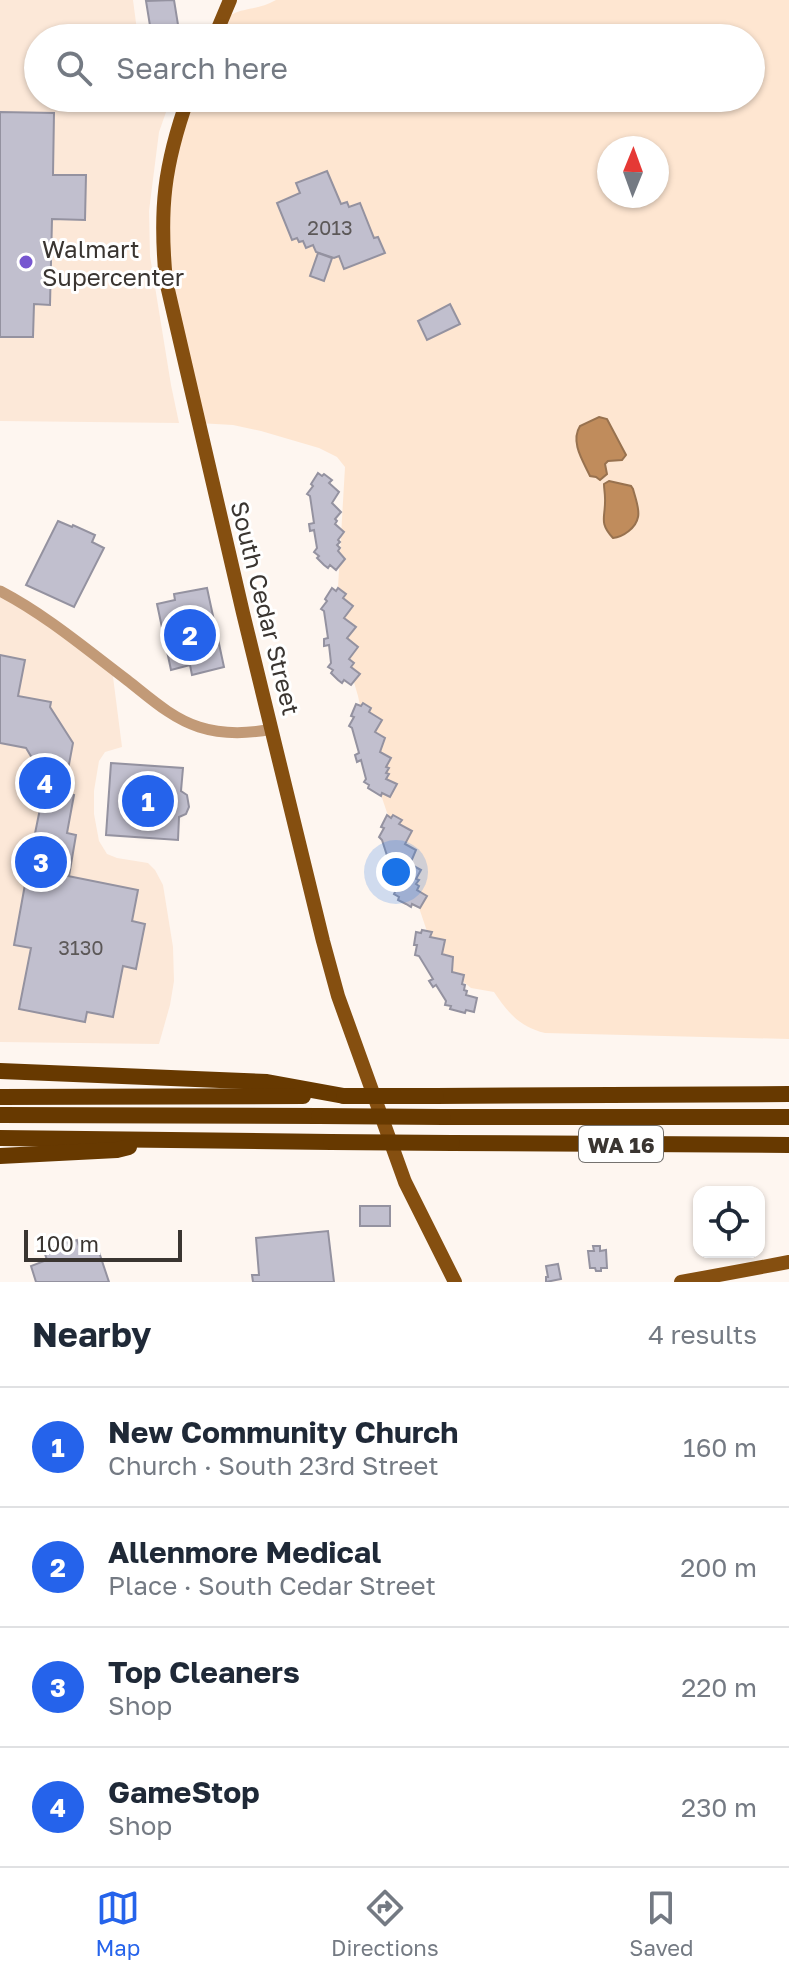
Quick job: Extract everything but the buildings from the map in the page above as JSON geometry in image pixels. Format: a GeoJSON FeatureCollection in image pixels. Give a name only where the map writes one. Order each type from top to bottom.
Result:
{"type":"FeatureCollection","features":[{"type":"Feature","properties":{"kind":"highway"},"geometry":{"type":"LineString","coordinates":[[0,1071],[267,1082],[309,1092]]}},
{"type":"Feature","properties":{"kind":"highway"},"geometry":{"type":"LineString","coordinates":[[0,1097],[309,1092]]}},
{"type":"Feature","properties":{"kind":"highway","name":"WA 16"},"geometry":{"type":"LineString","coordinates":[[309,1092],[344,1096],[789,1094]]}},
{"type":"Feature","properties":{"kind":"highway"},"geometry":{"type":"LineString","coordinates":[[0,1115],[789,1117]]}},
{"type":"Feature","properties":{"kind":"highway","name":"WA 16"},"geometry":{"type":"LineString","coordinates":[[0,1138],[789,1145]]}},
{"type":"Feature","properties":{"kind":"highway"},"geometry":{"type":"LineString","coordinates":[[0,1156],[117,1150],[157,1140]]}},
{"type":"Feature","properties":{"kind":"main road"},"geometry":{"type":"LineString","coordinates":[[220,24],[230,0]]}},
{"type":"Feature","properties":{"kind":"main road","name":"South Cedar Street"},"geometry":{"type":"LineString","coordinates":[[183,112],[174,136],[163,196],[166,281],[243,613],[330,968],[352,1038],[405,1182],[455,1282]]}},
{"type":"Feature","properties":{"kind":"main road"},"geometry":{"type":"LineString","coordinates":[[681,1282],[789,1262]]}},
{"type":"Feature","properties":{"kind":"street"},"geometry":{"type":"LineString","coordinates":[[0,591],[35,611],[162,708],[188,723],[215,732],[235,734],[272,729]]}},
{"type":"Feature","properties":{"kind":"shaded area"},"geometry":{"type":"Polygon","coordinates":[[[0,0],[133,0],[136,24],[24,24],[24,112],[166,112],[159,132],[149,211],[150,256],[179,423],[0,421],[0,0]]]}},
{"type":"Feature","properties":{"kind":"shaded area"},"geometry":{"type":"Polygon","coordinates":[[[276,0],[789,0],[789,1039],[545,1033],[515,1018],[494,992],[471,988],[437,961],[377,783],[358,696],[336,622],[345,467],[337,457],[319,448],[233,425],[198,423],[162,231],[185,112],[765,112],[765,24],[222,24],[233,14],[276,0]]]}},
{"type":"Feature","properties":{"kind":"shaded area"},"geometry":{"type":"Polygon","coordinates":[[[599,417],[607,419],[626,455],[622,460],[608,461],[605,464],[607,474],[600,480],[590,476],[576,438],[580,426],[599,417]]]}},
{"type":"Feature","properties":{"kind":"shaded area"},"geometry":{"type":"Polygon","coordinates":[[[609,481],[631,486],[638,510],[637,521],[632,528],[613,538],[604,519],[604,484],[609,481]]]}},
{"type":"Feature","properties":{"kind":"shaded area"},"geometry":{"type":"Polygon","coordinates":[[[0,591],[112,669],[122,747],[105,752],[99,761],[94,814],[99,841],[107,854],[148,863],[163,885],[173,947],[174,981],[159,1044],[0,1042],[0,591]]]}},
{"type":"Feature","properties":{"kind":"place","name":"Walmart Supercenter"},"geometry":{"type":"Point","coordinates":[26,262]}},
{"type":"Feature","properties":{"kind":"place","name":"Allenmore Medical"},"geometry":{"type":"Point","coordinates":[190,635]}},
{"type":"Feature","properties":{"kind":"place","name":"GameStop"},"geometry":{"type":"Point","coordinates":[45,783]}},
{"type":"Feature","properties":{"kind":"place","name":"New Community Church"},"geometry":{"type":"Point","coordinates":[148,801]}},
{"type":"Feature","properties":{"kind":"place","name":"Top Cleaners"},"geometry":{"type":"Point","coordinates":[41,862]}}]}
